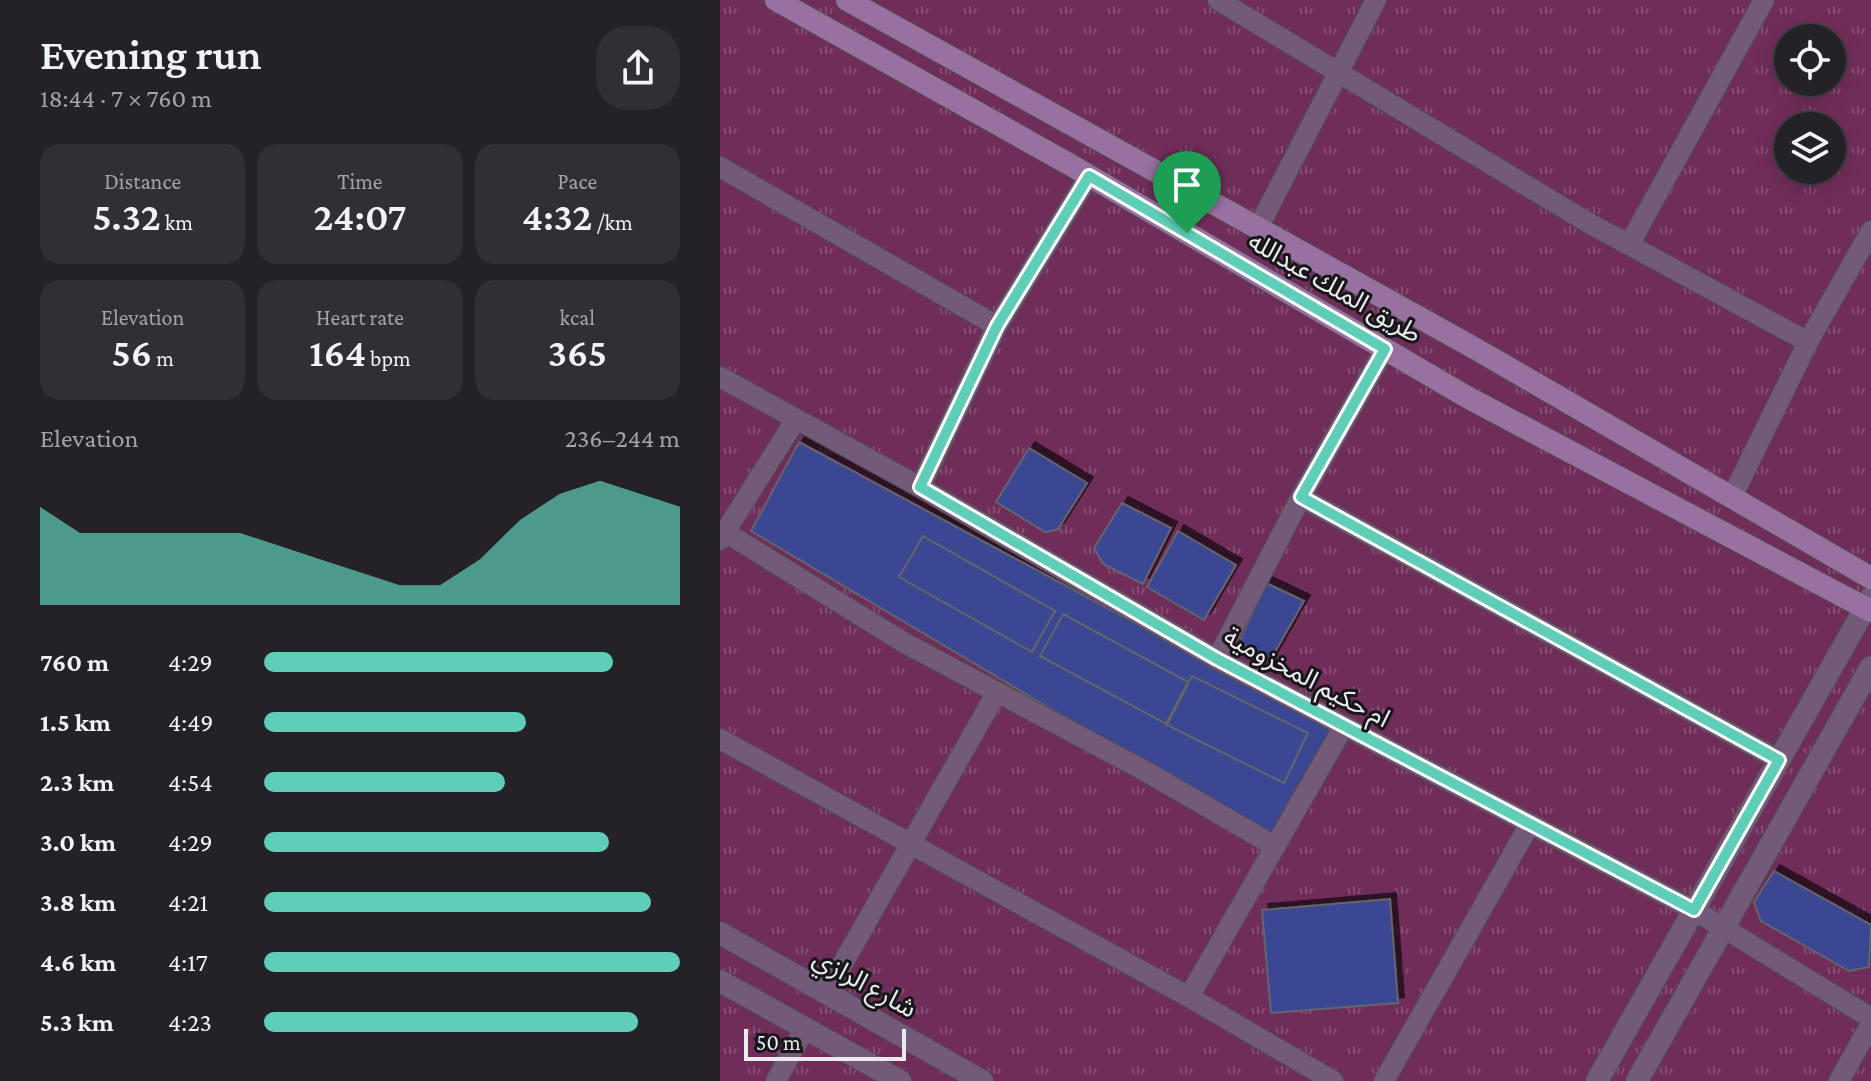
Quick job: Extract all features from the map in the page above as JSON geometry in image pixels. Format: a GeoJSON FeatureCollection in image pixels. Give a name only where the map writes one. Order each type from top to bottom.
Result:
{"type":"FeatureCollection","features":[{"type":"Feature","properties":{"kind":"main road","name":"طريق الملك عبدالله"},"geometry":{"type":"LineString","coordinates":[[776,0],[1089,176],[1467,397],[1869,606]]}},
{"type":"Feature","properties":{"kind":"main road","name":"طريق الملك عبدالله"},"geometry":{"type":"LineString","coordinates":[[847,0],[1258,228],[1871,578]]}},
{"type":"Feature","properties":{"kind":"street"},"geometry":{"type":"LineString","coordinates":[[1218,0],[1629,245],[1808,342]]}},
{"type":"Feature","properties":{"kind":"street"},"geometry":{"type":"LineString","coordinates":[[1258,228],[1376,0]]}},
{"type":"Feature","properties":{"kind":"street"},"geometry":{"type":"LineString","coordinates":[[1629,245],[1764,0]]}},
{"type":"Feature","properties":{"kind":"street"},"geometry":{"type":"LineString","coordinates":[[720,167],[997,326]]}},
{"type":"Feature","properties":{"kind":"street"},"geometry":{"type":"LineString","coordinates":[[920,487],[997,326],[1089,176]]}},
{"type":"Feature","properties":{"kind":"street"},"geometry":{"type":"LineString","coordinates":[[1732,497],[1808,342],[1871,231]]}},
{"type":"Feature","properties":{"kind":"street"},"geometry":{"type":"LineString","coordinates":[[1217,659],[1301,497],[1385,349]]}},
{"type":"Feature","properties":{"kind":"street","name":"ام حكيم المخزومية"},"geometry":{"type":"LineString","coordinates":[[720,377],[920,487],[1217,659],[1694,910],[1871,1018]]}},
{"type":"Feature","properties":{"kind":"street"},"geometry":{"type":"LineString","coordinates":[[796,419],[722,536],[903,642],[1273,845]]}},
{"type":"Feature","properties":{"kind":"street"},"geometry":{"type":"LineString","coordinates":[[1301,497],[1779,760]]}},
{"type":"Feature","properties":{"kind":"street"},"geometry":{"type":"LineString","coordinates":[[1597,1081],[1869,606]]}},
{"type":"Feature","properties":{"kind":"street"},"geometry":{"type":"LineString","coordinates":[[1637,1081],[1871,667]]}},
{"type":"Feature","properties":{"kind":"street"},"geometry":{"type":"LineString","coordinates":[[826,993],[997,692]]}},
{"type":"Feature","properties":{"kind":"street"},"geometry":{"type":"LineString","coordinates":[[1189,997],[1273,845],[1344,726]]}},
{"type":"Feature","properties":{"kind":"street"},"geometry":{"type":"LineString","coordinates":[[720,739],[1189,997],[1333,1081]]}},
{"type":"Feature","properties":{"kind":"street"},"geometry":{"type":"LineString","coordinates":[[1384,1081],[1530,824]]}},
{"type":"Feature","properties":{"kind":"street","name":"شارع الرازي"},"geometry":{"type":"LineString","coordinates":[[720,933],[982,1081]]}},
{"type":"Feature","properties":{"kind":"street"},"geometry":{"type":"LineString","coordinates":[[720,981],[900,1081]]}},
{"type":"Feature","properties":{"kind":"street"},"geometry":{"type":"LineString","coordinates":[[1839,1081],[1871,1024]]}},
{"type":"Feature","properties":{"kind":"street"},"geometry":{"type":"LineString","coordinates":[[776,1081],[804,1030]]}},
{"type":"Feature","properties":{"kind":"green space"},"geometry":{"type":"Polygon","coordinates":[[[720,0],[1871,0],[1871,1081],[720,1081],[720,0]]]}},
{"type":"Feature","properties":{"kind":"building"},"geometry":{"type":"Polygon","coordinates":[[[799,442],[1335,731],[1272,840],[751,531],[799,442]]]}},
{"type":"Feature","properties":{"kind":"building"},"geometry":{"type":"Polygon","coordinates":[[[1029,448],[1087,483],[1058,529],[1052,531],[1045,532],[996,502],[1029,448]]]}},
{"type":"Feature","properties":{"kind":"building"},"geometry":{"type":"Polygon","coordinates":[[[1122,503],[1171,528],[1143,584],[1103,564],[1094,548],[1122,503]]]}},
{"type":"Feature","properties":{"kind":"building"},"geometry":{"type":"Polygon","coordinates":[[[1178,531],[1236,565],[1204,620],[1147,587],[1178,531]]]}},
{"type":"Feature","properties":{"kind":"building"},"geometry":{"type":"Polygon","coordinates":[[[923,536],[1055,611],[1032,652],[899,577],[923,536]]]}},
{"type":"Feature","properties":{"kind":"building"},"geometry":{"type":"Polygon","coordinates":[[[1266,583],[1304,601],[1271,659],[1239,642],[1266,583]]]}},
{"type":"Feature","properties":{"kind":"building"},"geometry":{"type":"Polygon","coordinates":[[[1063,614],[1188,682],[1166,724],[1040,656],[1063,614]]]}},
{"type":"Feature","properties":{"kind":"building"},"geometry":{"type":"Polygon","coordinates":[[[1192,676],[1308,733],[1284,783],[1167,725],[1192,676]]]}},
{"type":"Feature","properties":{"kind":"building"},"geometry":{"type":"Polygon","coordinates":[[[1774,871],[1871,925],[1869,967],[1849,971],[1761,921],[1754,902],[1774,871]]]}},
{"type":"Feature","properties":{"kind":"building"},"geometry":{"type":"Polygon","coordinates":[[[1390,899],[1398,1003],[1271,1013],[1262,910],[1390,899]]]}},
{"type":"Feature","properties":{"kind":"route"},"geometry":{"type":"LineString","coordinates":[[1089,176],[1187,233],[1385,349],[1301,497],[1779,760],[1694,910],[1217,659],[920,487],[997,326],[1089,176]]}}]}
